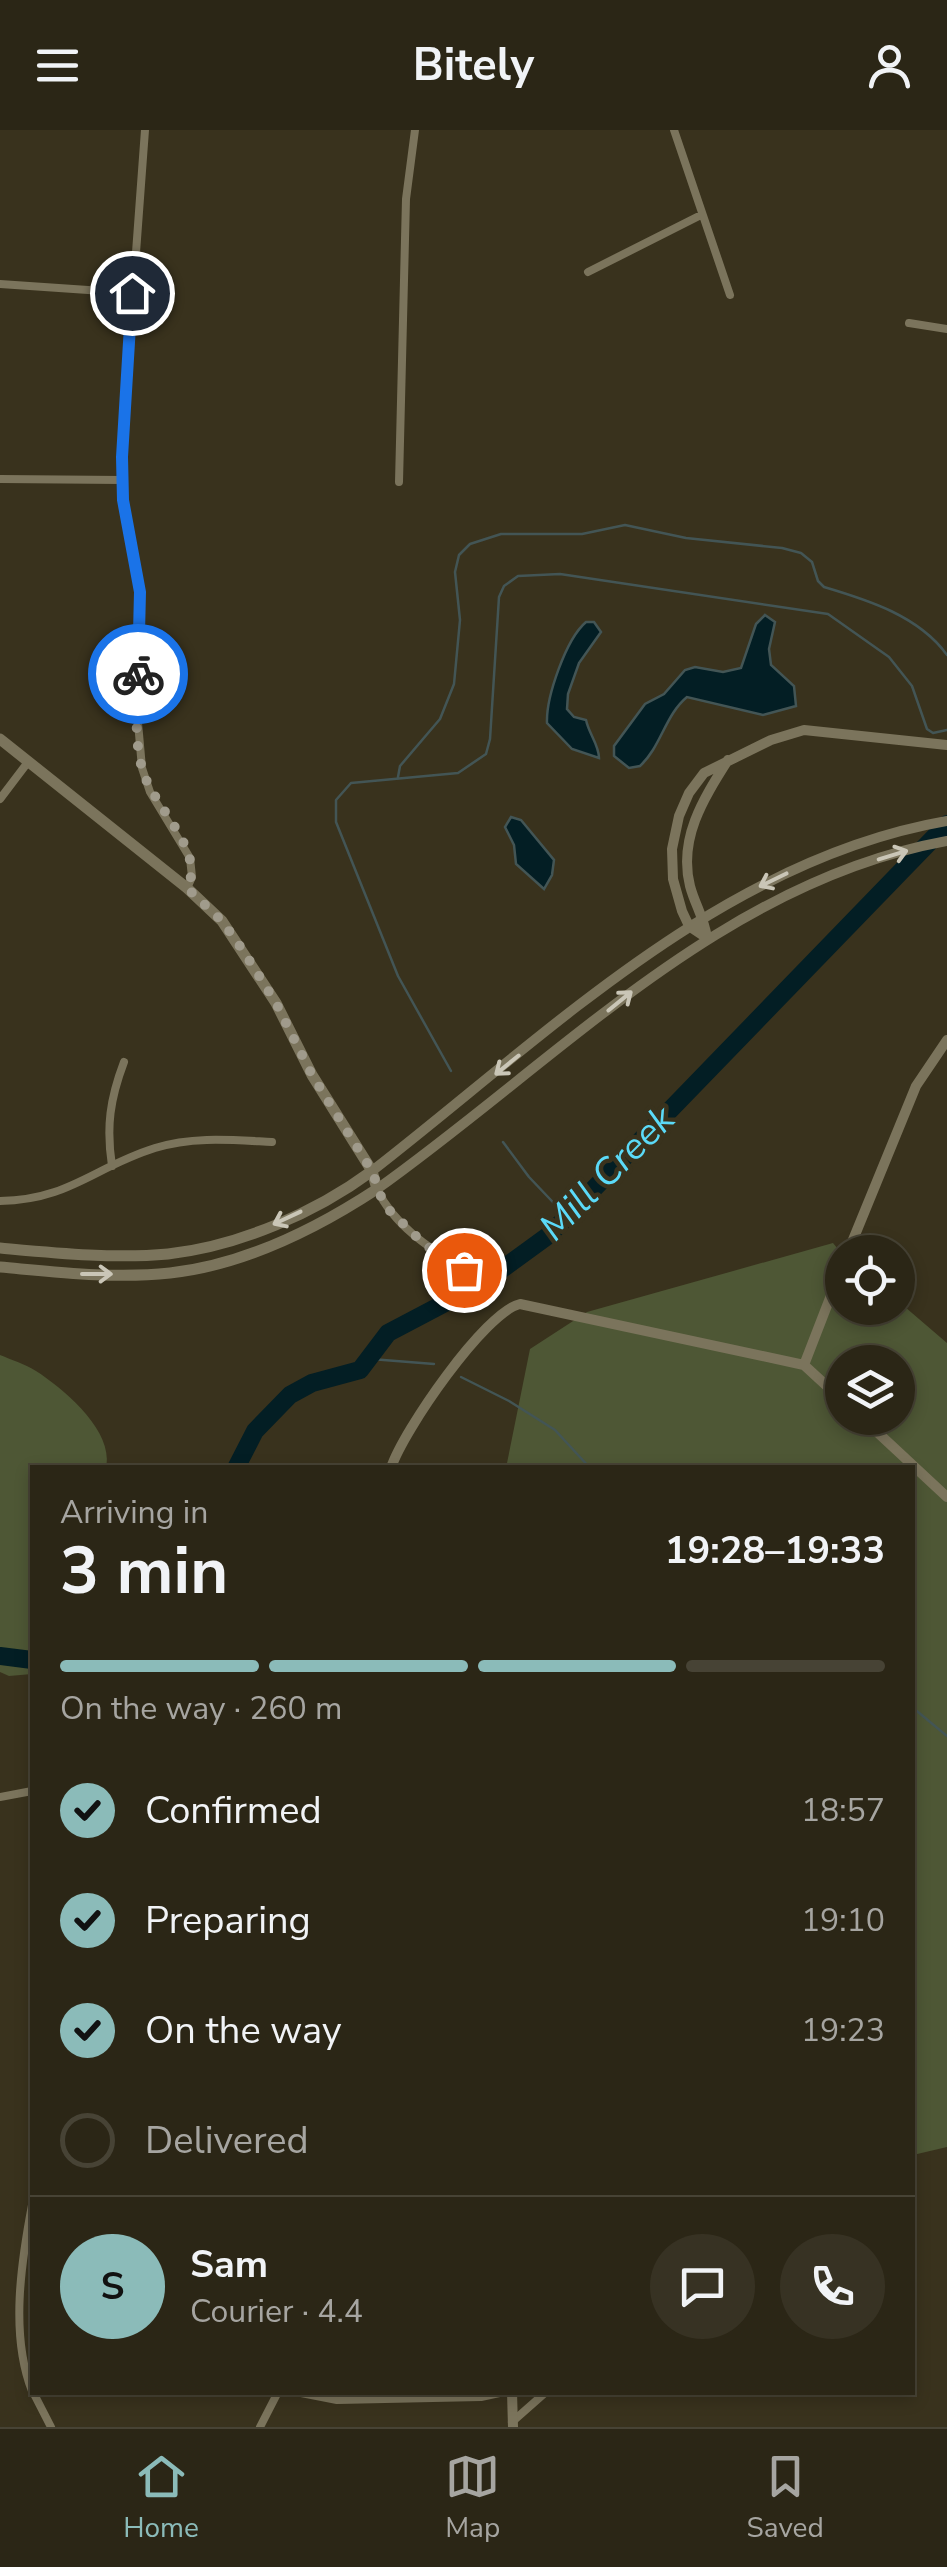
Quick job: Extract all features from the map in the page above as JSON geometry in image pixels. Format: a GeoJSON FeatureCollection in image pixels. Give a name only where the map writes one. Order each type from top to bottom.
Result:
{"type":"FeatureCollection","features":[{"type":"Feature","properties":{"kind":"main road"},"geometry":{"type":"LineString","coordinates":[[0,739],[187,888],[222,921],[276,1003],[312,1075],[372,1171],[377,1190],[337,1216],[210,1266],[168,1273],[81,1274],[0,1267]]}},
{"type":"Feature","properties":{"kind":"main road"},"geometry":{"type":"LineString","coordinates":[[0,1248],[82,1255],[167,1254],[206,1247],[265,1228],[329,1199],[372,1171]]}},
{"type":"Feature","properties":{"kind":"street"},"geometry":{"type":"LineString","coordinates":[[144,130],[123,480],[140,592],[137,711],[142,768],[150,792],[190,858],[192,878],[187,888]]}},
{"type":"Feature","properties":{"kind":"street"},"geometry":{"type":"LineString","coordinates":[[399,482],[405,217],[415,130]]}},
{"type":"Feature","properties":{"kind":"street"},"geometry":{"type":"LineString","coordinates":[[674,130],[730,294]]}},
{"type":"Feature","properties":{"kind":"street"},"geometry":{"type":"LineString","coordinates":[[588,272],[701,215]]}},
{"type":"Feature","properties":{"kind":"street"},"geometry":{"type":"LineString","coordinates":[[0,284],[132,293]]}},
{"type":"Feature","properties":{"kind":"street"},"geometry":{"type":"LineString","coordinates":[[909,324],[947,329]]}},
{"type":"Feature","properties":{"kind":"street"},"geometry":{"type":"LineString","coordinates":[[0,480],[123,480]]}},
{"type":"Feature","properties":{"kind":"street"},"geometry":{"type":"LineString","coordinates":[[707,938],[690,926],[677,898],[672,849],[679,816],[704,773],[771,740],[804,730],[947,745]]}},
{"type":"Feature","properties":{"kind":"street"},"geometry":{"type":"LineString","coordinates":[[707,938],[704,916],[690,886],[688,854],[694,820],[728,759]]}},
{"type":"Feature","properties":{"kind":"street"},"geometry":{"type":"LineString","coordinates":[[0,799],[28,762]]}},
{"type":"Feature","properties":{"kind":"street"},"geometry":{"type":"LineString","coordinates":[[372,1171],[634,964],[704,916],[793,871],[863,843],[947,821]]}},
{"type":"Feature","properties":{"kind":"street"},"geometry":{"type":"LineString","coordinates":[[464,1270],[425,1245],[384,1205],[377,1190],[485,1110],[646,980],[707,938],[784,896],[840,872],[947,841]]}},
{"type":"Feature","properties":{"kind":"street"},"geometry":{"type":"LineString","coordinates":[[855,1235],[916,1086],[947,1040]]}},
{"type":"Feature","properties":{"kind":"street"},"geometry":{"type":"LineString","coordinates":[[112,1166],[107,1132],[110,1099],[124,1062]]}},
{"type":"Feature","properties":{"kind":"street"},"geometry":{"type":"LineString","coordinates":[[0,1202],[56,1194],[158,1147],[195,1140],[272,1142]]}},
{"type":"Feature","properties":{"kind":"street"},"geometry":{"type":"LineString","coordinates":[[392,1465],[416,1417],[493,1319],[520,1304],[804,1365],[825,1384]]}},
{"type":"Feature","properties":{"kind":"street"},"geometry":{"type":"LineString","coordinates":[[804,1365],[825,1311]]}},
{"type":"Feature","properties":{"kind":"street"},"geometry":{"type":"LineString","coordinates":[[880,1435],[913,1465]]}},
{"type":"Feature","properties":{"kind":"street"},"geometry":{"type":"LineString","coordinates":[[915,1467],[947,1497]]}},
{"type":"Feature","properties":{"kind":"street"},"geometry":{"type":"LineString","coordinates":[[0,1797],[30,1791]]}},
{"type":"Feature","properties":{"kind":"street"},"geometry":{"type":"LineString","coordinates":[[30,2220],[20,2341],[30,2384]]}},
{"type":"Feature","properties":{"kind":"street"},"geometry":{"type":"LineString","coordinates":[[35,2395],[51,2427]]}},
{"type":"Feature","properties":{"kind":"street"},"geometry":{"type":"LineString","coordinates":[[260,2427],[276,2395]]}},
{"type":"Feature","properties":{"kind":"street"},"geometry":{"type":"LineString","coordinates":[[311,2395],[337,2400],[490,2395]]}},
{"type":"Feature","properties":{"kind":"street"},"geometry":{"type":"LineString","coordinates":[[512,2395],[512,2424]]}},
{"type":"Feature","properties":{"kind":"street"},"geometry":{"type":"LineString","coordinates":[[512,2424],[543,2395]]}},
{"type":"Feature","properties":{"kind":"green space"},"geometry":{"type":"Polygon","coordinates":[[[825,1245],[825,1325],[915,1325],[915,1316],[947,1343],[947,2147],[915,2155],[915,1465],[507,1465],[530,1349],[587,1312],[825,1245]]]}},
{"type":"Feature","properties":{"kind":"green space"},"geometry":{"type":"Polygon","coordinates":[[[0,1355],[36,1371],[85,1412],[102,1439],[106,1465],[30,1465],[30,1674],[9,1676],[0,1672],[0,1355]]]}},
{"type":"Feature","properties":{"kind":"water"},"geometry":{"type":"Polygon","coordinates":[[[765,615],[775,622],[769,649],[771,665],[794,686],[796,706],[763,715],[687,697],[640,766],[629,768],[614,756],[614,746],[645,704],[664,694],[685,670],[695,667],[723,672],[741,668],[756,624],[765,615]]]}},
{"type":"Feature","properties":{"kind":"water"},"geometry":{"type":"Polygon","coordinates":[[[586,622],[594,622],[601,632],[579,663],[567,709],[574,717],[586,720],[599,758],[572,749],[547,723],[559,669],[571,641],[586,622]]]}},
{"type":"Feature","properties":{"kind":"water"},"geometry":{"type":"Polygon","coordinates":[[[511,817],[521,820],[554,860],[544,889],[516,864],[514,845],[505,827],[511,817]]]}},
{"type":"Feature","properties":{"kind":"waterway"},"geometry":{"type":"LineString","coordinates":[[398,777],[400,766],[440,719],[454,684],[460,620],[455,572],[459,555],[470,544],[501,534],[582,534],[625,525],[686,538],[801,553],[812,562],[824,587],[875,604],[907,620],[947,655]]}},
{"type":"Feature","properties":{"kind":"waterway"},"geometry":{"type":"LineString","coordinates":[[451,1071],[398,976],[336,822],[336,800],[351,783],[458,773],[486,754],[499,597],[504,586],[518,576],[560,574],[828,614],[889,657],[912,686],[927,729],[933,733],[947,730]]}},
{"type":"Feature","properties":{"kind":"waterway","name":"Mill Creek"},"geometry":{"type":"LineString","coordinates":[[238,1465],[255,1431],[290,1395],[312,1383],[360,1370],[388,1333],[483,1283],[549,1235],[947,824]]}},
{"type":"Feature","properties":{"kind":"waterway"},"geometry":{"type":"LineString","coordinates":[[503,1142],[567,1217]]}},
{"type":"Feature","properties":{"kind":"waterway"},"geometry":{"type":"LineString","coordinates":[[371,1359],[434,1364]]}},
{"type":"Feature","properties":{"kind":"waterway"},"geometry":{"type":"LineString","coordinates":[[461,1377],[555,1430],[587,1465]]}},
{"type":"Feature","properties":{"kind":"waterway","name":"Mill Creek"},"geometry":{"type":"LineString","coordinates":[[0,1656],[30,1660]]}},
{"type":"Feature","properties":{"kind":"waterway"},"geometry":{"type":"LineString","coordinates":[[915,1709],[947,1736]]}},
{"type":"Feature","properties":{"kind":"way so far"},"geometry":{"type":"LineString","coordinates":[[138,674],[138,746],[142,768],[150,792],[190,858],[192,878],[187,888],[222,921],[276,1003],[312,1075],[372,1171],[384,1205],[425,1245],[464,1270]]}},
{"type":"Feature","properties":{"kind":"route"},"geometry":{"type":"LineString","coordinates":[[132,293],[122,457],[123,500],[140,592],[138,674]]}}]}
